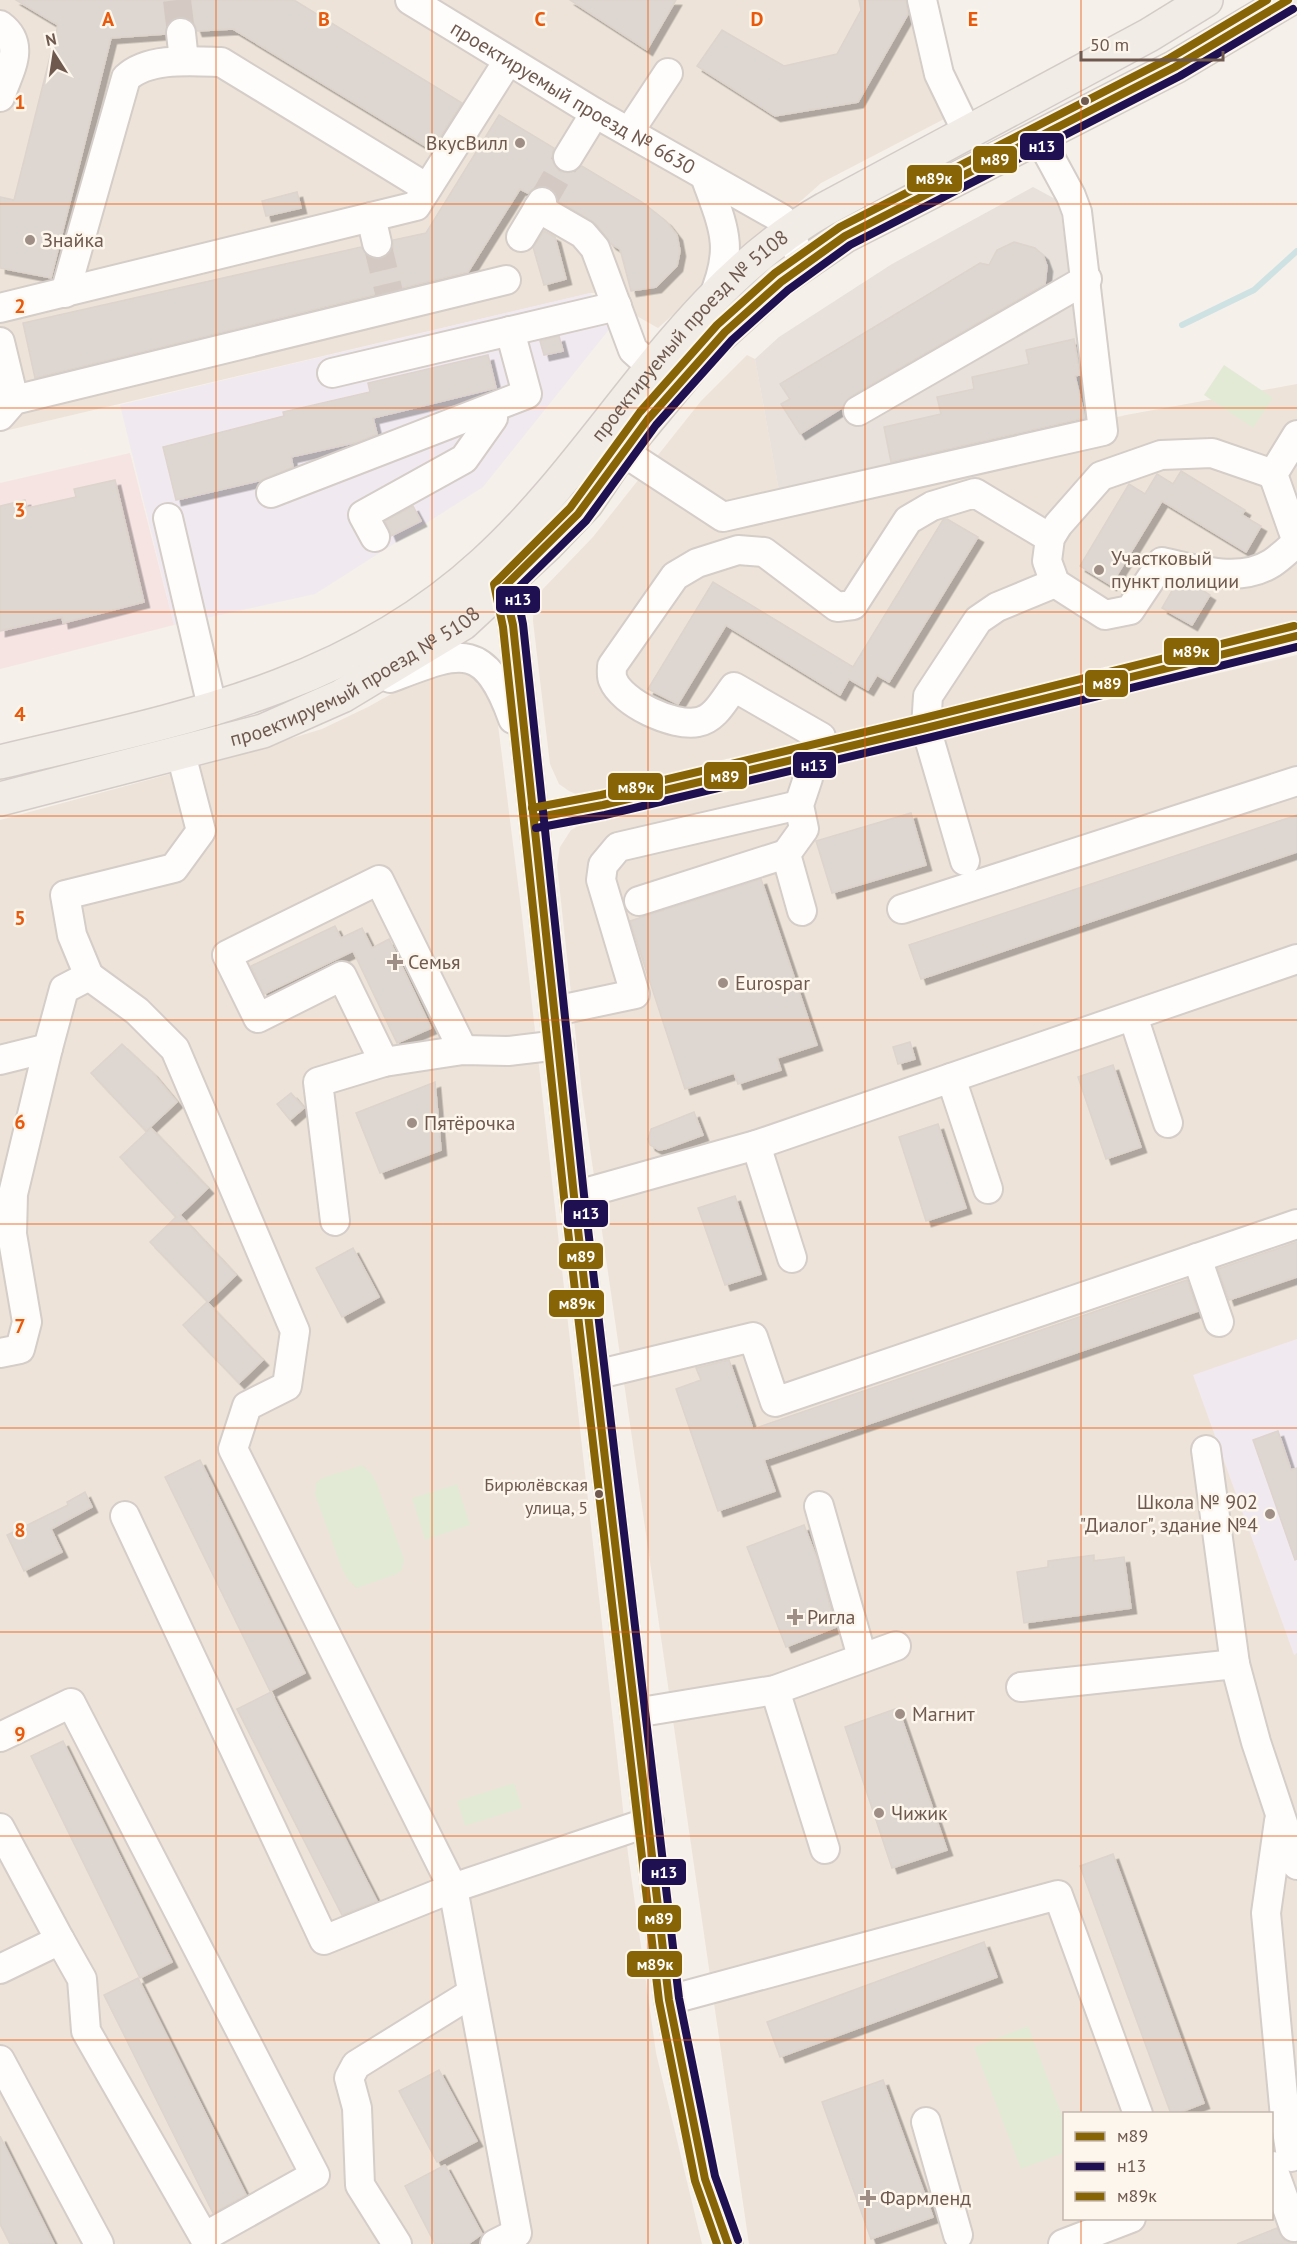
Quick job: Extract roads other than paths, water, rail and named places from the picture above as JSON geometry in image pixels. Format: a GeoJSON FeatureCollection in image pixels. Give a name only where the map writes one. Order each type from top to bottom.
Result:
{"type":"FeatureCollection","features":[{"type":"Feature","properties":{"kind":"main road","name":"проектируемый проезд № 5108"},"geometry":{"type":"LineString","coordinates":[[0,799],[181,754],[262,731],[342,696],[462,623],[578,459],[652,367],[711,303],[789,230],[1149,35],[1206,0]]}},
{"type":"Feature","properties":{"kind":"main road","name":"проектируемый проезд № 5108"},"geometry":{"type":"LineString","coordinates":[[0,762],[213,711],[318,672],[494,575],[587,503],[622,451],[708,347],[747,309],[804,262],[845,236],[1175,67],[1288,0]]}},
{"type":"Feature","properties":{"kind":"street","name":"проектируемый проезд № 6630"},"geometry":{"type":"LineString","coordinates":[[410,0],[595,113],[783,219],[789,230]]}},
{"type":"Feature","properties":{"kind":"street"},"geometry":{"type":"LineString","coordinates":[[922,0],[939,74],[968,134]]}},
{"type":"Feature","properties":{"kind":"street"},"geometry":{"type":"LineString","coordinates":[[0,25],[11,33],[16,49],[0,97]]}},
{"type":"Feature","properties":{"kind":"street"},"geometry":{"type":"LineString","coordinates":[[181,33],[184,61]]}},
{"type":"Feature","properties":{"kind":"street"},"geometry":{"type":"LineString","coordinates":[[65,292],[126,78],[135,69],[184,61],[220,62],[428,188]]}},
{"type":"Feature","properties":{"kind":"street"},"geometry":{"type":"LineString","coordinates":[[0,308],[65,292],[374,230],[416,206],[508,61]]}},
{"type":"Feature","properties":{"kind":"street"},"geometry":{"type":"LineString","coordinates":[[629,132],[668,73]]}},
{"type":"Feature","properties":{"kind":"street"},"geometry":{"type":"LineString","coordinates":[[568,157],[595,113]]}},
{"type":"Feature","properties":{"kind":"street"},"geometry":{"type":"LineString","coordinates":[[622,451],[723,517],[1103,431],[1087,279],[1069,215],[1071,196],[1039,137]]}},
{"type":"Feature","properties":{"kind":"street"},"geometry":{"type":"LineString","coordinates":[[705,176],[721,219],[727,256],[724,273],[711,303]]}},
{"type":"Feature","properties":{"kind":"street"},"geometry":{"type":"LineString","coordinates":[[521,237],[540,205],[583,234],[595,248],[633,350],[652,367]]}},
{"type":"Feature","properties":{"kind":"street"},"geometry":{"type":"LineString","coordinates":[[789,230],[804,262]]}},
{"type":"Feature","properties":{"kind":"street"},"geometry":{"type":"LineString","coordinates":[[858,411],[1087,279]]}},
{"type":"Feature","properties":{"kind":"street"},"geometry":{"type":"LineString","coordinates":[[0,342],[7,408],[392,304],[506,280]]}},
{"type":"Feature","properties":{"kind":"street"},"geometry":{"type":"LineString","coordinates":[[332,373],[617,306]]}},
{"type":"Feature","properties":{"kind":"street"},"geometry":{"type":"LineString","coordinates":[[272,494],[490,411],[527,394],[510,331]]}},
{"type":"Feature","properties":{"kind":"street"},"geometry":{"type":"LineString","coordinates":[[375,537],[363,515],[464,459],[493,418],[490,411]]}},
{"type":"Feature","properties":{"kind":"street"},"geometry":{"type":"LineString","coordinates":[[1273,474],[1297,435]]}},
{"type":"Feature","properties":{"kind":"street"},"geometry":{"type":"LineString","coordinates":[[1212,453],[1273,474],[1297,542],[1271,564],[1244,574],[1209,572],[1162,562],[1130,610],[1105,615],[1055,584],[1047,561],[1050,538],[1058,525],[1101,476],[1161,455],[1212,453]]}},
{"type":"Feature","properties":{"kind":"street"},"geometry":{"type":"LineString","coordinates":[[639,901],[786,854],[804,829],[799,805],[821,737],[734,687],[713,715],[698,722],[672,721],[656,716],[620,690],[612,678],[612,666],[675,576],[697,563],[738,550],[764,552],[837,607],[853,605],[908,520],[932,506],[975,493],[1050,538]]}},
{"type":"Feature","properties":{"kind":"street"},"geometry":{"type":"LineString","coordinates":[[168,518],[213,711]]}},
{"type":"Feature","properties":{"kind":"street"},"geometry":{"type":"LineString","coordinates":[[494,575],[513,625],[574,1196],[650,1822],[669,2000],[705,2179],[728,2244]]}},
{"type":"Feature","properties":{"kind":"street"},"geometry":{"type":"LineString","coordinates":[[965,861],[926,728],[928,696],[978,620],[997,607],[1055,584]]}},
{"type":"Feature","properties":{"kind":"street"},"geometry":{"type":"LineString","coordinates":[[534,818],[603,805],[926,728],[1297,636]]}},
{"type":"Feature","properties":{"kind":"street"},"geometry":{"type":"LineString","coordinates":[[342,696],[440,659],[468,659],[484,666],[496,678],[527,758]]}},
{"type":"Feature","properties":{"kind":"street"},"geometry":{"type":"LineString","coordinates":[[181,754],[201,831],[174,868],[65,895],[72,935],[89,976],[137,1011],[175,1049],[295,1331],[287,1386],[247,1406],[233,1449],[453,1888],[517,2233],[498,2243]]}},
{"type":"Feature","properties":{"kind":"street"},"geometry":{"type":"LineString","coordinates":[[902,909],[1297,782]]}},
{"type":"Feature","properties":{"kind":"street"},"geometry":{"type":"LineString","coordinates":[[555,1011],[635,994],[601,880],[603,865],[618,847],[799,805]]}},
{"type":"Feature","properties":{"kind":"street"},"geometry":{"type":"LineString","coordinates":[[786,854],[802,911]]}},
{"type":"Feature","properties":{"kind":"street"},"geometry":{"type":"LineString","coordinates":[[384,1062],[342,976],[258,1018],[227,955],[379,880],[463,1050]]}},
{"type":"Feature","properties":{"kind":"street"},"geometry":{"type":"LineString","coordinates":[[574,1196],[756,1145],[1297,959]]}},
{"type":"Feature","properties":{"kind":"street"},"geometry":{"type":"LineString","coordinates":[[0,1353],[20,1349],[27,1322],[12,1234],[13,1194],[64,989],[89,976]]}},
{"type":"Feature","properties":{"kind":"street"},"geometry":{"type":"LineString","coordinates":[[1133,1016],[1168,1123]]}},
{"type":"Feature","properties":{"kind":"street"},"geometry":{"type":"LineString","coordinates":[[335,1221],[318,1082],[384,1062],[463,1050],[508,1051],[559,1045]]}},
{"type":"Feature","properties":{"kind":"street"},"geometry":{"type":"LineString","coordinates":[[0,1060],[48,1048]]}},
{"type":"Feature","properties":{"kind":"street"},"geometry":{"type":"LineString","coordinates":[[951,1078],[988,1189]]}},
{"type":"Feature","properties":{"kind":"street"},"geometry":{"type":"LineString","coordinates":[[756,1145],[792,1258]]}},
{"type":"Feature","properties":{"kind":"street"},"geometry":{"type":"LineString","coordinates":[[596,1375],[753,1337],[775,1402],[1297,1224]]}},
{"type":"Feature","properties":{"kind":"street"},"geometry":{"type":"LineString","coordinates":[[1197,1258],[1219,1322]]}},
{"type":"Feature","properties":{"kind":"street"},"geometry":{"type":"LineString","coordinates":[[1206,1450],[1235,1664],[1280,1816],[1297,1865]]}},
{"type":"Feature","properties":{"kind":"street"},"geometry":{"type":"LineString","coordinates":[[819,1506],[862,1657]]}},
{"type":"Feature","properties":{"kind":"street"},"geometry":{"type":"LineString","coordinates":[[125,1516],[324,1940],[453,1888],[650,1822]]}},
{"type":"Feature","properties":{"kind":"street"},"geometry":{"type":"LineString","coordinates":[[635,1713],[775,1690],[896,1646]]}},
{"type":"Feature","properties":{"kind":"street"},"geometry":{"type":"LineString","coordinates":[[1021,1687],[1235,1664]]}},
{"type":"Feature","properties":{"kind":"street"},"geometry":{"type":"LineString","coordinates":[[775,1690],[825,1849]]}},
{"type":"Feature","properties":{"kind":"street"},"geometry":{"type":"LineString","coordinates":[[0,1737],[71,1703],[315,2175],[204,2237],[86,2031],[82,1979],[0,1827]]}},
{"type":"Feature","properties":{"kind":"street"},"geometry":{"type":"LineString","coordinates":[[1280,1816],[1266,1913],[1285,2117],[1283,2161],[1294,2227]]}},
{"type":"Feature","properties":{"kind":"street"},"geometry":{"type":"LineString","coordinates":[[669,2000],[1058,1894],[1137,2112]]}},
{"type":"Feature","properties":{"kind":"street"},"geometry":{"type":"LineString","coordinates":[[0,1969],[60,1940]]}},
{"type":"Feature","properties":{"kind":"street"},"geometry":{"type":"LineString","coordinates":[[397,2244],[360,2185],[357,2108],[349,2078],[356,2065],[472,1993]]}},
{"type":"Feature","properties":{"kind":"street"},"geometry":{"type":"LineString","coordinates":[[0,2060],[99,2244]]}},
{"type":"Feature","properties":{"kind":"street"},"geometry":{"type":"LineString","coordinates":[[926,2122],[953,2241]]}},
{"type":"Feature","properties":{"kind":"street"},"geometry":{"type":"LineString","coordinates":[[1063,2244],[1126,2220]]}},
{"type":"Feature","properties":{"kind":"waterway"},"geometry":{"type":"LineString","coordinates":[[1182,325],[1254,290],[1297,251]]}},
{"type":"Feature","properties":{"kind":"tunnel"},"geometry":{"type":"LineString","coordinates":[[177,0],[181,33]]}},
{"type":"Feature","properties":{"kind":"tunnel"},"geometry":{"type":"LineString","coordinates":[[542,202],[568,157]]}},
{"type":"Feature","properties":{"kind":"tunnel"},"geometry":{"type":"LineString","coordinates":[[377,243],[391,301]]}},
{"type":"Feature","properties":{"kind":"place","name":"ВкусВилл"},"geometry":{"type":"Point","coordinates":[520,143]}},
{"type":"Feature","properties":{"kind":"place","name":"Знайка"},"geometry":{"type":"Point","coordinates":[30,240]}},
{"type":"Feature","properties":{"kind":"place","name":"Участковый пункт полиции"},"geometry":{"type":"Point","coordinates":[1099,570]}},
{"type":"Feature","properties":{"kind":"place","name":"Семья"},"geometry":{"type":"Point","coordinates":[395,962]}},
{"type":"Feature","properties":{"kind":"place","name":"Eurospar"},"geometry":{"type":"Point","coordinates":[723,983]}},
{"type":"Feature","properties":{"kind":"place","name":"Пятёрочка"},"geometry":{"type":"Point","coordinates":[412,1123]}},
{"type":"Feature","properties":{"kind":"place","name":"Бирюлёвская улица, 5"},"geometry":{"type":"Point","coordinates":[599,1494]}},
{"type":"Feature","properties":{"kind":"place","name":"Школа № 902 \"Диалог\", здание №4"},"geometry":{"type":"Point","coordinates":[1270,1514]}},
{"type":"Feature","properties":{"kind":"place","name":"Ригла"},"geometry":{"type":"Point","coordinates":[795,1617]}},
{"type":"Feature","properties":{"kind":"place","name":"Магнит"},"geometry":{"type":"Point","coordinates":[900,1714]}},
{"type":"Feature","properties":{"kind":"place","name":"Чижик"},"geometry":{"type":"Point","coordinates":[879,1813]}},
{"type":"Feature","properties":{"kind":"place","name":"Фармленд"},"geometry":{"type":"Point","coordinates":[868,2198]}}]}
